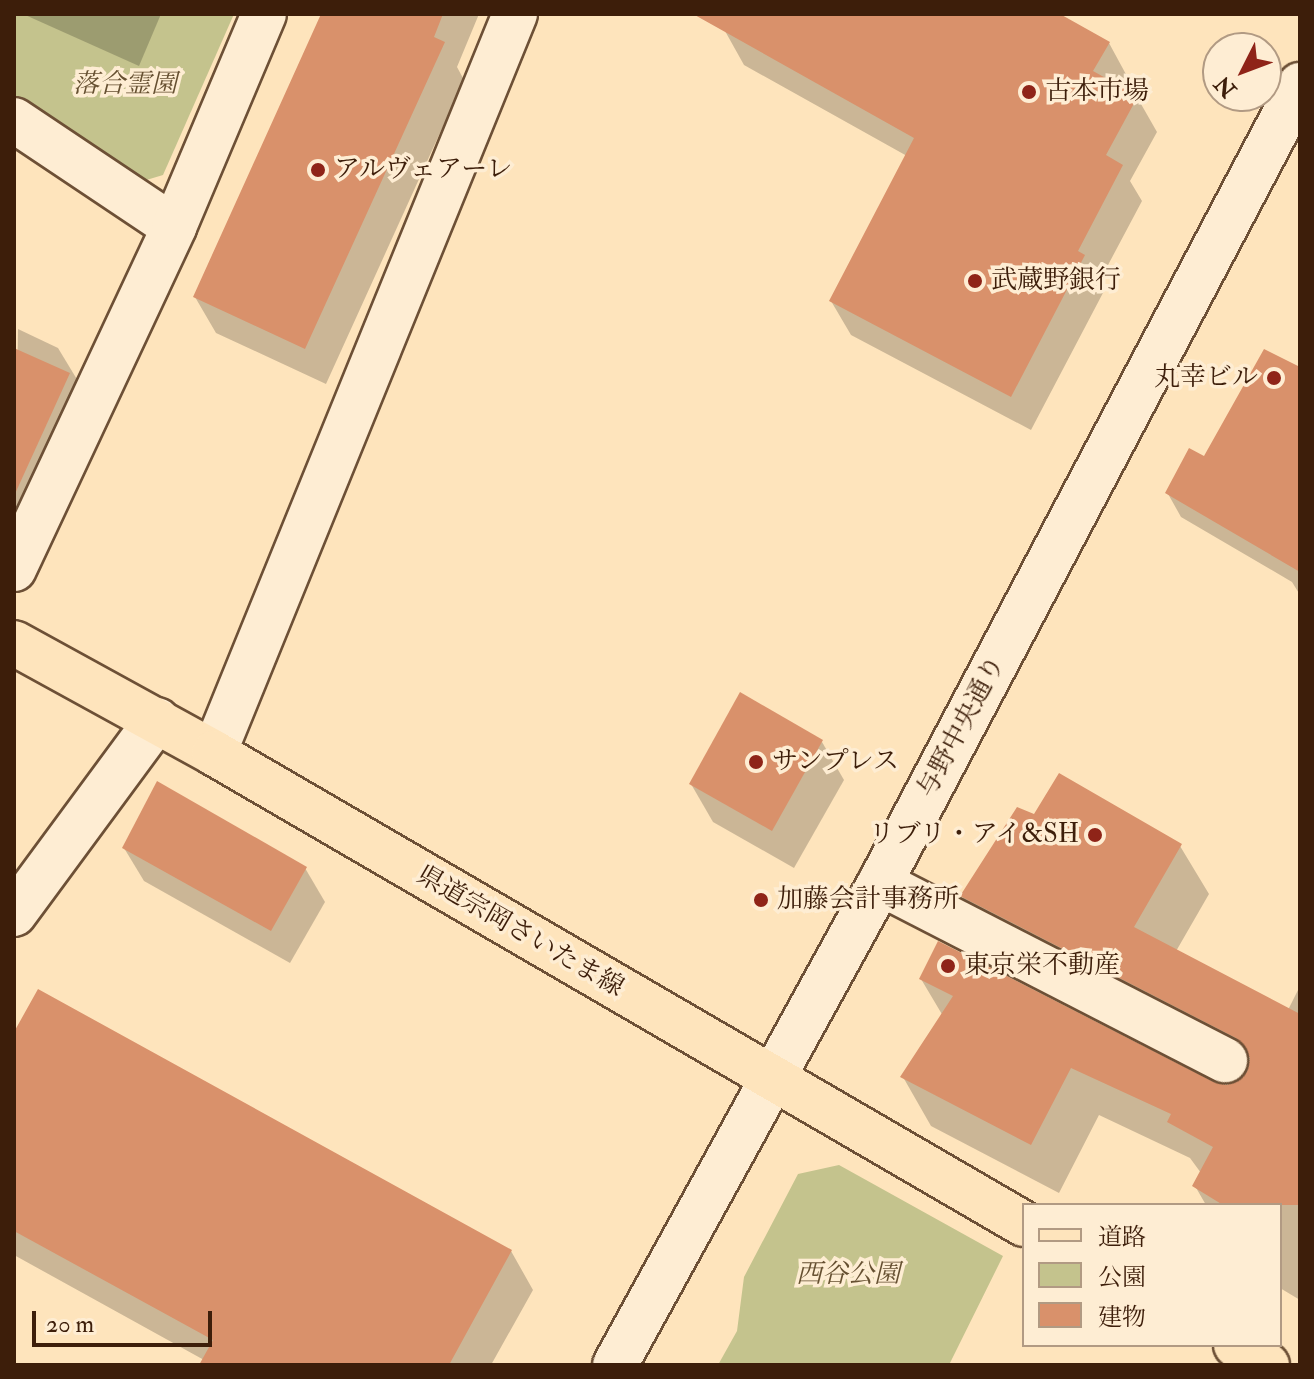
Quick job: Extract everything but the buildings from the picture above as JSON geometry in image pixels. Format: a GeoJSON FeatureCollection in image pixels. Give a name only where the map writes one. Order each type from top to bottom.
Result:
{"type":"FeatureCollection","features":[{"type":"Feature","properties":{"kind":"main road","name":"県道宗岡さいたま線"},"geometry":{"type":"LineString","coordinates":[[14,643],[157,720],[1022,1223]]}},
{"type":"Feature","properties":{"kind":"main road"},"geometry":{"type":"LineString","coordinates":[[1239,1347],[1267,1365]]}},
{"type":"Feature","properties":{"kind":"street"},"geometry":{"type":"LineString","coordinates":[[14,569],[174,227],[264,14]]}},
{"type":"Feature","properties":{"kind":"street"},"geometry":{"type":"LineString","coordinates":[[214,753],[515,14]]}},
{"type":"Feature","properties":{"kind":"street","name":"与野中央通り"},"geometry":{"type":"LineString","coordinates":[[615,1365],[880,883],[1300,85]]}},
{"type":"Feature","properties":{"kind":"street"},"geometry":{"type":"LineString","coordinates":[[14,120],[174,227]]}},
{"type":"Feature","properties":{"kind":"street"},"geometry":{"type":"LineString","coordinates":[[14,914],[157,720]]}},
{"type":"Feature","properties":{"kind":"street"},"geometry":{"type":"LineString","coordinates":[[880,883],[1225,1060]]}},
{"type":"Feature","properties":{"kind":"green space","name":"落合霊園"},"geometry":{"type":"Polygon","coordinates":[[[14,14],[234,14],[163,175],[143,181],[14,99],[14,14]]]}},
{"type":"Feature","properties":{"kind":"green space","name":"西谷公園"},"geometry":{"type":"Polygon","coordinates":[[[839,1165],[1003,1256],[949,1365],[718,1365],[737,1331],[744,1277],[798,1174],[839,1165]]]}},
{"type":"Feature","properties":{"kind":"place","name":"古本市場"},"geometry":{"type":"Point","coordinates":[1029,92]}},
{"type":"Feature","properties":{"kind":"place","name":"アルヴェアーレ"},"geometry":{"type":"Point","coordinates":[318,170]}},
{"type":"Feature","properties":{"kind":"place","name":"武蔵野銀行"},"geometry":{"type":"Point","coordinates":[975,281]}},
{"type":"Feature","properties":{"kind":"place","name":"丸幸ビル"},"geometry":{"type":"Point","coordinates":[1274,378]}},
{"type":"Feature","properties":{"kind":"place","name":"サンプレス"},"geometry":{"type":"Point","coordinates":[756,762]}},
{"type":"Feature","properties":{"kind":"place","name":"リブリ・アイ&SH"},"geometry":{"type":"Point","coordinates":[1095,835]}},
{"type":"Feature","properties":{"kind":"place","name":"加藤会計事務所"},"geometry":{"type":"Point","coordinates":[761,900]}},
{"type":"Feature","properties":{"kind":"place","name":"東京栄不動産"},"geometry":{"type":"Point","coordinates":[948,966]}}]}
